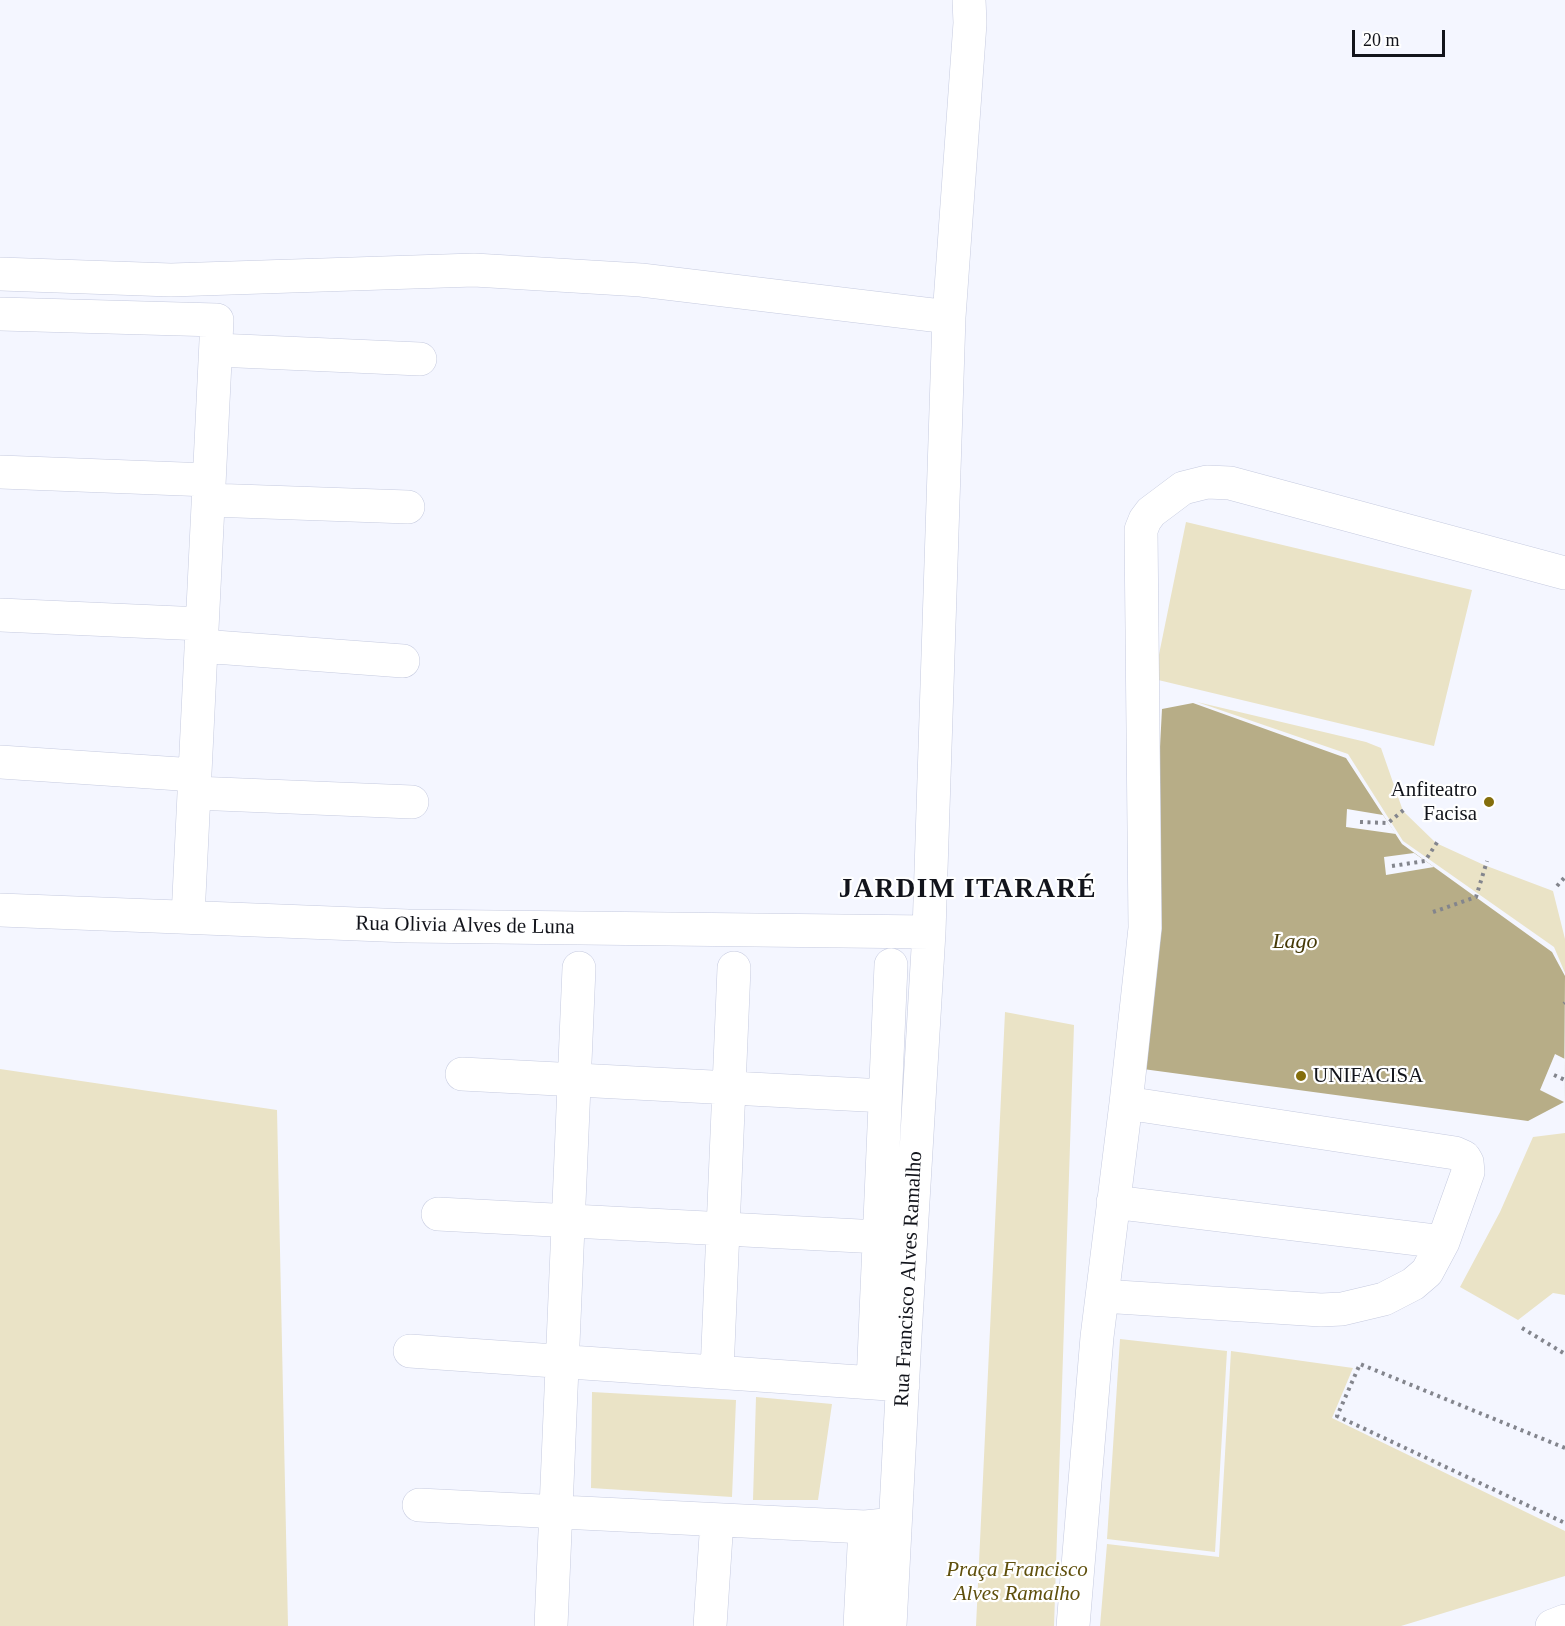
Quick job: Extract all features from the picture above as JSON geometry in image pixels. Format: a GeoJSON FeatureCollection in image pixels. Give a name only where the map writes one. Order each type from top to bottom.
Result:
{"type":"FeatureCollection","features":[{"type":"Feature","properties":{"kind":"street","name":"Rua Francisco Alves Ramalho"},"geometry":{"type":"LineString","coordinates":[[890,1626],[880,1526],[888,1384],[929,932],[949,316],[970,23],[969,0]]}},
{"type":"Feature","properties":{"kind":"street"},"geometry":{"type":"LineString","coordinates":[[0,274],[171,280],[474,270],[641,280],[949,316]]}},
{"type":"Feature","properties":{"kind":"street"},"geometry":{"type":"LineString","coordinates":[[0,314],[217,320],[188,917]]}},
{"type":"Feature","properties":{"kind":"street"},"geometry":{"type":"LineString","coordinates":[[216,350],[420,359]]}},
{"type":"Feature","properties":{"kind":"street"},"geometry":{"type":"LineString","coordinates":[[0,472],[408,507]]}},
{"type":"Feature","properties":{"kind":"street"},"geometry":{"type":"LineString","coordinates":[[1073,1626],[1102,1296],[1145,928],[1141,530],[1151,512],[1183,488],[1207,482],[1230,483],[1565,573]]}},
{"type":"Feature","properties":{"kind":"street"},"geometry":{"type":"LineString","coordinates":[[0,615],[202,635],[403,661]]}},
{"type":"Feature","properties":{"kind":"street"},"geometry":{"type":"LineString","coordinates":[[0,762],[195,784],[412,802]]}},
{"type":"Feature","properties":{"kind":"street","name":"Rua Olivia Alves de Luna"},"geometry":{"type":"LineString","coordinates":[[0,910],[408,926],[929,932]]}},
{"type":"Feature","properties":{"kind":"street"},"geometry":{"type":"LineString","coordinates":[[410,1352],[888,1384],[879,1237],[891,965]]}},
{"type":"Feature","properties":{"kind":"street"},"geometry":{"type":"LineString","coordinates":[[551,1626],[579,968]]}},
{"type":"Feature","properties":{"kind":"street"},"geometry":{"type":"LineString","coordinates":[[717,1372],[734,968]]}},
{"type":"Feature","properties":{"kind":"street"},"geometry":{"type":"LineString","coordinates":[[462,1074],[885,1096]]}},
{"type":"Feature","properties":{"kind":"street"},"geometry":{"type":"LineString","coordinates":[[1102,1296],[1321,1310],[1342,1309],[1384,1299],[1413,1284],[1427,1272],[1443,1242],[1467,1175],[1467,1162],[1462,1156],[1126,1103]]}},
{"type":"Feature","properties":{"kind":"street"},"geometry":{"type":"LineString","coordinates":[[1113,1202],[1443,1242]]}},
{"type":"Feature","properties":{"kind":"street"},"geometry":{"type":"LineString","coordinates":[[438,1214],[879,1237]]}},
{"type":"Feature","properties":{"kind":"street"},"geometry":{"type":"LineString","coordinates":[[420,1505],[880,1526],[860,1626]]}},
{"type":"Feature","properties":{"kind":"street"},"geometry":{"type":"LineString","coordinates":[[710,1626],[717,1520]]}},
{"type":"Feature","properties":{"kind":"street"},"geometry":{"type":"LineString","coordinates":[[1552,1626],[1565,1621]]}},
{"type":"Feature","properties":{"kind":"path"},"geometry":{"type":"LineString","coordinates":[[1360,822],[1388,823],[1406,808]]}},
{"type":"Feature","properties":{"kind":"path"},"geometry":{"type":"LineString","coordinates":[[1392,866],[1425,861],[1438,841]]}},
{"type":"Feature","properties":{"kind":"path"},"geometry":{"type":"LineString","coordinates":[[1433,912],[1476,897],[1487,861]]}},
{"type":"Feature","properties":{"kind":"path"},"geometry":{"type":"LineString","coordinates":[[1557,886],[1565,877]]}},
{"type":"Feature","properties":{"kind":"path"},"geometry":{"type":"LineString","coordinates":[[1554,1075],[1565,1080]]}},
{"type":"Feature","properties":{"kind":"path"},"geometry":{"type":"LineString","coordinates":[[1522,1328],[1565,1354]]}},
{"type":"Feature","properties":{"kind":"path"},"geometry":{"type":"LineString","coordinates":[[1565,1448],[1360,1364],[1337,1416],[1565,1523]]}},
{"type":"Feature","properties":{"kind":"green space"},"geometry":{"type":"Polygon","coordinates":[[[1186,522],[1472,590],[1434,746],[1154,679],[1186,522]]]}},
{"type":"Feature","properties":{"kind":"green space"},"geometry":{"type":"Polygon","coordinates":[[[1197,702],[1366,742],[1381,748],[1403,811],[1436,843],[1484,865],[1553,891],[1565,939],[1565,973],[1554,947],[1403,841],[1348,754],[1197,702]]]}},
{"type":"Feature","properties":{"kind":"green space","name":"Praça Francisco Alves Ramalho"},"geometry":{"type":"Polygon","coordinates":[[[1005,1012],[1074,1025],[1054,1626],[976,1626],[1005,1012]]]}},
{"type":"Feature","properties":{"kind":"green space"},"geometry":{"type":"Polygon","coordinates":[[[0,1069],[277,1110],[288,1626],[0,1626],[0,1069]]]}},
{"type":"Feature","properties":{"kind":"green space"},"geometry":{"type":"Polygon","coordinates":[[[1565,1133],[1565,1295],[1553,1293],[1518,1320],[1460,1287],[1500,1212],[1533,1137],[1565,1133]]]}},
{"type":"Feature","properties":{"kind":"green space"},"geometry":{"type":"Polygon","coordinates":[[[1120,1339],[1227,1351],[1215,1552],[1107,1539],[1120,1339]]]}},
{"type":"Feature","properties":{"kind":"green space"},"geometry":{"type":"Polygon","coordinates":[[[1231,1351],[1353,1368],[1332,1418],[1565,1531],[1565,1576],[1401,1626],[1100,1626],[1107,1544],[1219,1557],[1231,1351]]]}},
{"type":"Feature","properties":{"kind":"green space"},"geometry":{"type":"Polygon","coordinates":[[[592,1392],[736,1400],[732,1497],[591,1488],[592,1392]]]}},
{"type":"Feature","properties":{"kind":"green space"},"geometry":{"type":"Polygon","coordinates":[[[756,1397],[832,1404],[818,1500],[753,1500],[756,1397]]]}},
{"type":"Feature","properties":{"kind":"water","name":"Lago"},"geometry":{"type":"Polygon","coordinates":[[[1193,703],[1346,758],[1402,844],[1552,952],[1565,976],[1564,1102],[1528,1121],[1143,1069],[1162,709],[1193,703]]]}},
{"type":"Feature","properties":{"kind":"pier"},"geometry":{"type":"Polygon","coordinates":[[[1347,809],[1383,815],[1396,834],[1346,827],[1347,809]]]}},
{"type":"Feature","properties":{"kind":"pier"},"geometry":{"type":"Polygon","coordinates":[[[1414,853],[1434,867],[1386,875],[1384,857],[1414,853]]]}},
{"type":"Feature","properties":{"kind":"pier"},"geometry":{"type":"Polygon","coordinates":[[[1555,1054],[1565,1059],[1564,1102],[1540,1090],[1555,1054]]]}},
{"type":"Feature","properties":{"kind":"place","name":"Anfiteatro Facisa"},"geometry":{"type":"Point","coordinates":[1489,802]}},
{"type":"Feature","properties":{"kind":"place","name":"UNIFACISA"},"geometry":{"type":"Point","coordinates":[1301,1076]}},
{"type":"Feature","properties":{"kind":"district","name":"JARDIM ITARARÉ"},"geometry":{"type":"Point","coordinates":[968,890]}}]}
